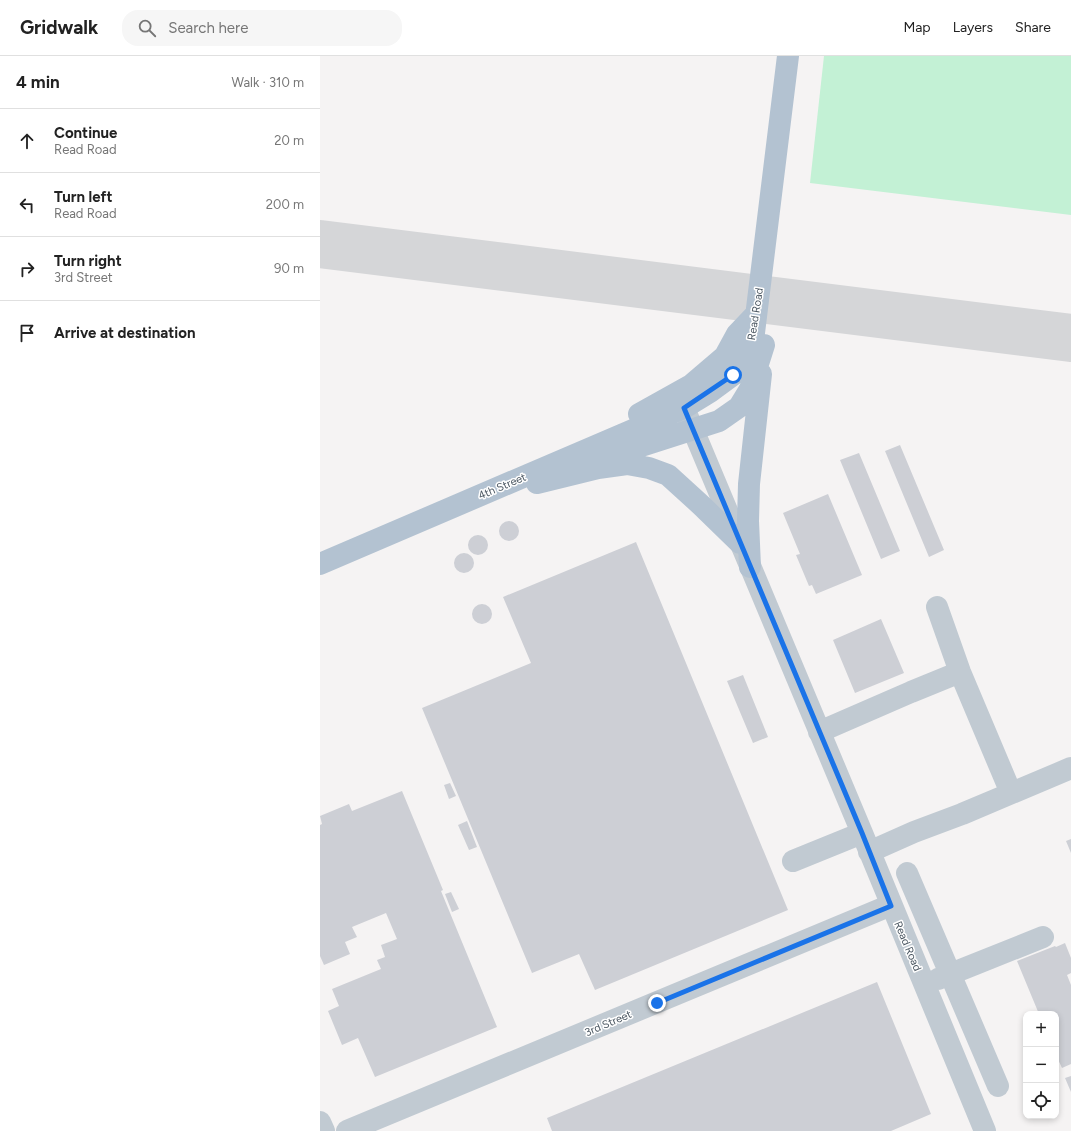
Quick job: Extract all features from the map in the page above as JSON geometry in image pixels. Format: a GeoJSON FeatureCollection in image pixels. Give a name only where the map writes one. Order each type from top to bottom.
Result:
{"type":"FeatureCollection","features":[{"type":"Feature","properties":{"kind":"main road","name":"Read Road"},"geometry":{"type":"LineString","coordinates":[[684,408],[733,375],[753,341],[788,56]]}},
{"type":"Feature","properties":{"kind":"main road"},"geometry":{"type":"LineString","coordinates":[[750,567],[748,521],[750,484],[764,345],[756,314]]}},
{"type":"Feature","properties":{"kind":"main road"},"geometry":{"type":"LineString","coordinates":[[472,499],[691,385],[725,356],[737,334],[756,314]]}},
{"type":"Feature","properties":{"kind":"main road"},"geometry":{"type":"LineString","coordinates":[[472,499],[719,421],[739,407],[750,389],[764,345]]}},
{"type":"Feature","properties":{"kind":"main road","name":"4th Street"},"geometry":{"type":"LineString","coordinates":[[320,564],[684,408]]}},
{"type":"Feature","properties":{"kind":"main road"},"geometry":{"type":"LineString","coordinates":[[472,499],[598,468],[627,464],[649,468],[668,475],[740,543]]}},
{"type":"Feature","properties":{"kind":"street","name":"Read Road"},"geometry":{"type":"LineString","coordinates":[[684,408],[985,1131]]}},
{"type":"Feature","properties":{"kind":"street"},"geometry":{"type":"LineString","coordinates":[[937,607],[960,672],[1011,793]]}},
{"type":"Feature","properties":{"kind":"street"},"geometry":{"type":"LineString","coordinates":[[819,732],[960,672]]}},
{"type":"Feature","properties":{"kind":"street"},"geometry":{"type":"LineString","coordinates":[[793,861],[914,832],[962,814],[1071,768]]}},
{"type":"Feature","properties":{"kind":"street"},"geometry":{"type":"LineString","coordinates":[[907,873],[998,1086]]}},
{"type":"Feature","properties":{"kind":"street","name":"3rd Street"},"geometry":{"type":"LineString","coordinates":[[347,1131],[891,906]]}},
{"type":"Feature","properties":{"kind":"street"},"geometry":{"type":"LineString","coordinates":[[924,985],[1043,937]]}},
{"type":"Feature","properties":{"kind":"street"},"geometry":{"type":"LineString","coordinates":[[320,1122],[324,1131]]}},
{"type":"Feature","properties":{"kind":"green space"},"geometry":{"type":"Polygon","coordinates":[[[824,56],[1071,56],[1071,215],[810,183],[824,56]]]}},
{"type":"Feature","properties":{"kind":"building"},"geometry":{"type":"Polygon","coordinates":[[[900,445],[944,550],[929,557],[885,451],[900,445]]]}},
{"type":"Feature","properties":{"kind":"building"},"geometry":{"type":"Polygon","coordinates":[[[859,453],[900,551],[881,559],[840,460],[859,453]]]}},
{"type":"Feature","properties":{"kind":"building"},"geometry":{"type":"Polygon","coordinates":[[[828,494],[862,575],[816,594],[812,585],[809,586],[796,555],[800,554],[783,513],[828,494]]]}},
{"type":"Feature","properties":{"kind":"building"},"geometry":{"type":"Polygon","coordinates":[[[509,521],[516,524],[519,531],[516,538],[509,541],[502,538],[499,531],[502,524],[509,521]]]}},
{"type":"Feature","properties":{"kind":"building"},"geometry":{"type":"Polygon","coordinates":[[[478,535],[485,538],[488,545],[485,552],[478,555],[471,552],[468,545],[471,538],[478,535]]]}},
{"type":"Feature","properties":{"kind":"building"},"geometry":{"type":"Polygon","coordinates":[[[636,542],[788,910],[595,990],[579,954],[532,973],[422,708],[531,663],[503,597],[636,542]]]}},
{"type":"Feature","properties":{"kind":"building"},"geometry":{"type":"Polygon","coordinates":[[[464,553],[471,556],[474,563],[471,570],[464,573],[457,570],[454,563],[457,556],[464,553]]]}},
{"type":"Feature","properties":{"kind":"building"},"geometry":{"type":"Polygon","coordinates":[[[482,604],[489,607],[492,614],[489,621],[482,624],[475,621],[472,614],[475,607],[482,604]]]}},
{"type":"Feature","properties":{"kind":"building"},"geometry":{"type":"Polygon","coordinates":[[[881,619],[904,673],[855,693],[833,640],[881,619]]]}},
{"type":"Feature","properties":{"kind":"building"},"geometry":{"type":"Polygon","coordinates":[[[743,675],[768,737],[753,743],[727,681],[743,675]]]}},
{"type":"Feature","properties":{"kind":"building"},"geometry":{"type":"Polygon","coordinates":[[[450,783],[456,796],[449,799],[444,785],[450,783]]]}},
{"type":"Feature","properties":{"kind":"building"},"geometry":{"type":"Polygon","coordinates":[[[402,791],[497,1027],[375,1077],[358,1038],[342,1045],[328,1011],[339,1006],[332,989],[381,969],[377,960],[385,957],[381,945],[397,939],[386,913],[352,927],[357,937],[345,942],[350,954],[324,965],[320,956],[320,825],[322,824],[320,816],[349,804],[352,811],[402,791]]]}},
{"type":"Feature","properties":{"kind":"building"},"geometry":{"type":"Polygon","coordinates":[[[467,821],[477,847],[469,850],[458,825],[467,821]]]}},
{"type":"Feature","properties":{"kind":"building"},"geometry":{"type":"Polygon","coordinates":[[[1071,839],[1071,853],[1066,841],[1071,839]]]}},
{"type":"Feature","properties":{"kind":"building"},"geometry":{"type":"Polygon","coordinates":[[[451,892],[459,909],[452,912],[445,894],[451,892]]]}},
{"type":"Feature","properties":{"kind":"building"},"geometry":{"type":"Polygon","coordinates":[[[1065,943],[1071,958],[1071,973],[1067,975],[1071,985],[1071,1064],[1062,1068],[1059,1062],[1059,1011],[1038,1011],[1017,961],[1055,946],[1056,947],[1065,943]]]}},
{"type":"Feature","properties":{"kind":"building"},"geometry":{"type":"Polygon","coordinates":[[[877,982],[931,1114],[891,1131],[552,1131],[547,1118],[877,982]]]}},
{"type":"Feature","properties":{"kind":"building"},"geometry":{"type":"Polygon","coordinates":[[[1071,1076],[1071,1092],[1065,1078],[1071,1076]]]}},
{"type":"Feature","properties":{"kind":"taxiway"},"geometry":{"type":"LineString","coordinates":[[320,244],[1071,338]]}},
{"type":"Feature","properties":{"kind":"route"},"geometry":{"type":"LineString","coordinates":[[657,1003],[891,906],[862,833],[684,408],[710,392],[733,375]]}}]}
